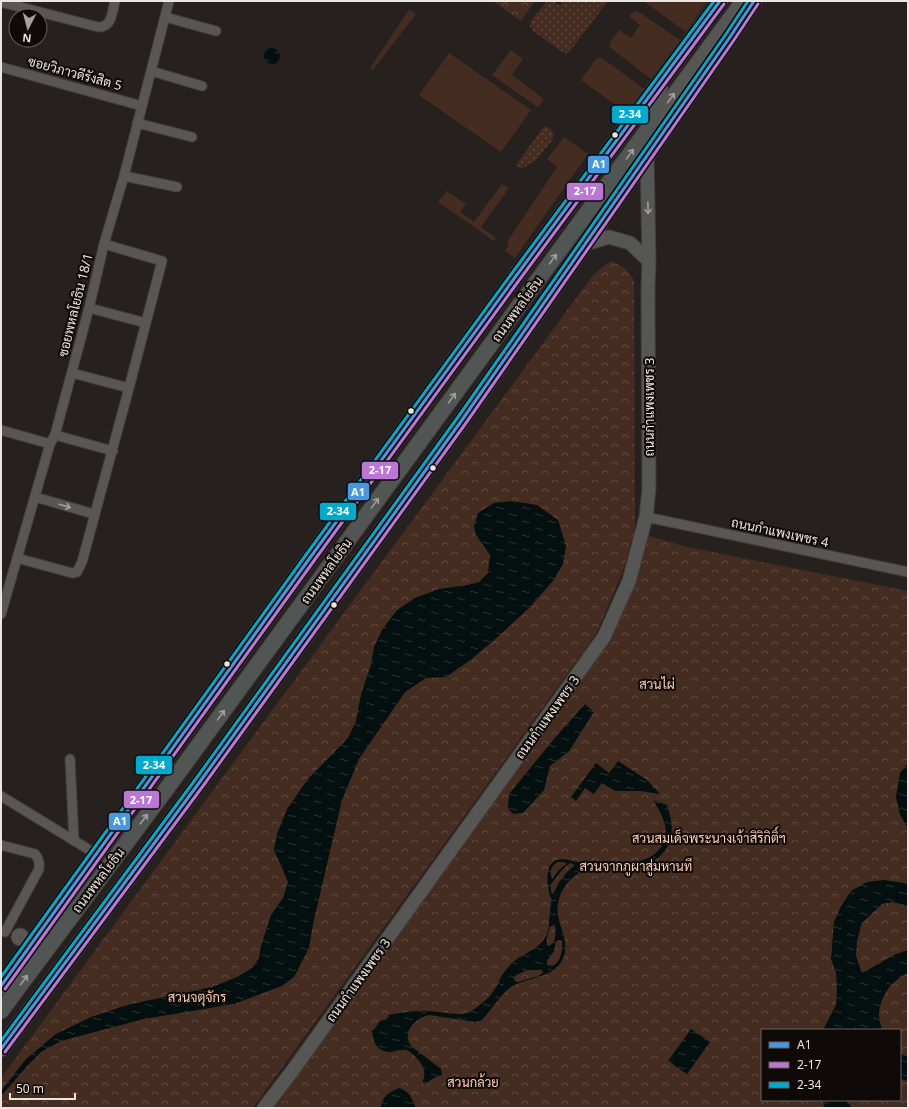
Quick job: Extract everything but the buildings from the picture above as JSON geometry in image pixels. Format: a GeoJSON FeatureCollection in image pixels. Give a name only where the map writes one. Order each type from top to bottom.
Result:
{"type":"FeatureCollection","features":[{"type":"Feature","properties":{"kind":"main road","name":"ถนนพหลโยธิน"},"geometry":{"type":"LineString","coordinates":[[1,986],[23,940],[96,854],[312,554],[511,282],[720,1]]}},
{"type":"Feature","properties":{"kind":"main road"},"geometry":{"type":"LineString","coordinates":[[1,1049],[199,784],[462,420],[754,1]]}},
{"type":"Feature","properties":{"kind":"main road"},"geometry":{"type":"LineString","coordinates":[[648,129],[663,77]]}},
{"type":"Feature","properties":{"kind":"main road","name":"ถนนพหลโยธิน"},"geometry":{"type":"LineString","coordinates":[[1,1011],[168,787],[648,129]]}},
{"type":"Feature","properties":{"kind":"main road"},"geometry":{"type":"LineString","coordinates":[[312,554],[352,535]]}},
{"type":"Feature","properties":{"kind":"street"},"geometry":{"type":"LineString","coordinates":[[1,2],[98,27],[104,27],[110,21],[115,1]]}},
{"type":"Feature","properties":{"kind":"street","name":"ซอยพหลโยธิน 18/1"},"geometry":{"type":"LineString","coordinates":[[1,614],[50,444],[55,435],[72,373],[104,244],[124,176],[169,1]]}},
{"type":"Feature","properties":{"kind":"street"},"geometry":{"type":"LineString","coordinates":[[648,129],[742,1]]}},
{"type":"Feature","properties":{"kind":"street"},"geometry":{"type":"LineString","coordinates":[[165,17],[216,31]]}},
{"type":"Feature","properties":{"kind":"street","name":"ซอยวิภาวดีรังสิต 5"},"geometry":{"type":"LineString","coordinates":[[1,66],[142,106]]}},
{"type":"Feature","properties":{"kind":"street"},"geometry":{"type":"LineString","coordinates":[[151,71],[202,86]]}},
{"type":"Feature","properties":{"kind":"street"},"geometry":{"type":"LineString","coordinates":[[137,123],[192,137]]}},
{"type":"Feature","properties":{"kind":"street","name":"ถนนกำแพงเพชร 3"},"geometry":{"type":"LineString","coordinates":[[264,1108],[302,1058],[604,637],[630,581],[646,517],[648,489],[649,261],[647,155]]}},
{"type":"Feature","properties":{"kind":"street"},"geometry":{"type":"LineString","coordinates":[[124,176],[177,187]]}},
{"type":"Feature","properties":{"kind":"street"},"geometry":{"type":"LineString","coordinates":[[585,244],[609,236],[630,243],[649,261]]}},
{"type":"Feature","properties":{"kind":"street"},"geometry":{"type":"LineString","coordinates":[[17,558],[72,572],[78,572],[82,562],[162,261],[104,244]]}},
{"type":"Feature","properties":{"kind":"street"},"geometry":{"type":"LineString","coordinates":[[89,308],[146,323]]}},
{"type":"Feature","properties":{"kind":"street"},"geometry":{"type":"LineString","coordinates":[[72,373],[129,388]]}},
{"type":"Feature","properties":{"kind":"street"},"geometry":{"type":"LineString","coordinates":[[1,430],[50,444]]}},
{"type":"Feature","properties":{"kind":"street"},"geometry":{"type":"LineString","coordinates":[[55,435],[113,450]]}},
{"type":"Feature","properties":{"kind":"street"},"geometry":{"type":"LineString","coordinates":[[35,497],[94,514]]}},
{"type":"Feature","properties":{"kind":"street","name":"ถนนกำแพงเพชร 4"},"geometry":{"type":"LineString","coordinates":[[646,517],[908,572]]}},
{"type":"Feature","properties":{"kind":"street"},"geometry":{"type":"LineString","coordinates":[[70,759],[74,841]]}},
{"type":"Feature","properties":{"kind":"street"},"geometry":{"type":"LineString","coordinates":[[1,796],[96,854]]}},
{"type":"Feature","properties":{"kind":"street"},"geometry":{"type":"LineString","coordinates":[[1,845],[35,854],[40,865],[3,931],[23,940]]}},
{"type":"Feature","properties":{"kind":"green space"},"geometry":{"type":"Polygon","coordinates":[[[493,1],[535,1],[521,21],[493,1]]]}},
{"type":"Feature","properties":{"kind":"green space"},"geometry":{"type":"Polygon","coordinates":[[[547,1],[553,1],[560,6],[563,1],[608,1],[567,54],[533,31],[530,26],[531,21],[547,1]]]}},
{"type":"Feature","properties":{"kind":"green space"},"geometry":{"type":"Polygon","coordinates":[[[645,1],[707,1],[686,32],[645,1]]]}},
{"type":"Feature","properties":{"kind":"green space"},"geometry":{"type":"Polygon","coordinates":[[[410,10],[416,14],[373,70],[370,68],[410,10]]]}},
{"type":"Feature","properties":{"kind":"green space"},"geometry":{"type":"Polygon","coordinates":[[[636,10],[680,40],[651,79],[609,46],[619,30],[631,38],[640,25],[629,16],[636,10]]]}},
{"type":"Feature","properties":{"kind":"green space"},"geometry":{"type":"Polygon","coordinates":[[[511,50],[523,59],[512,75],[544,99],[538,107],[492,75],[511,50]]]}},
{"type":"Feature","properties":{"kind":"green space"},"geometry":{"type":"Polygon","coordinates":[[[449,53],[531,110],[501,152],[419,95],[449,53]]]}},
{"type":"Feature","properties":{"kind":"green space"},"geometry":{"type":"Polygon","coordinates":[[[601,57],[644,89],[627,113],[581,80],[596,59],[601,57]]]}},
{"type":"Feature","properties":{"kind":"green space"},"geometry":{"type":"Polygon","coordinates":[[[544,126],[551,129],[554,135],[552,141],[535,161],[521,169],[516,165],[544,126]]]}},
{"type":"Feature","properties":{"kind":"green space"},"geometry":{"type":"Polygon","coordinates":[[[564,137],[588,154],[515,258],[505,251],[509,243],[507,242],[557,167],[547,159],[564,137]]]}},
{"type":"Feature","properties":{"kind":"green space"},"geometry":{"type":"Polygon","coordinates":[[[502,184],[509,188],[481,227],[496,238],[494,241],[438,202],[447,191],[466,204],[460,212],[474,222],[502,184]]]}},
{"type":"Feature","properties":{"kind":"green space","name":"สวนจตุจักร"},"geometry":{"type":"Polygon","coordinates":[[[611,261],[625,268],[634,280],[635,528],[624,568],[596,634],[253,1108],[1,1108],[1,1078],[594,274],[611,261]]]}},
{"type":"Feature","properties":{"kind":"green space","name":"สวนสมเด็จพระนางเจ้าสิริกิติ์ฯ"},"geometry":{"type":"Polygon","coordinates":[[[649,536],[687,547],[908,591],[908,1108],[268,1108],[607,642],[638,572],[649,536]]]}},
{"type":"Feature","properties":{"kind":"water"},"geometry":{"type":"Polygon","coordinates":[[[269,48],[275,48],[280,53],[278,62],[275,64],[269,64],[264,59],[264,53],[269,48]]]}},
{"type":"Feature","properties":{"kind":"water"},"geometry":{"type":"Polygon","coordinates":[[[512,501],[537,505],[558,520],[566,546],[563,564],[553,581],[530,607],[469,661],[446,677],[426,678],[405,692],[359,759],[342,800],[313,924],[309,948],[294,977],[282,986],[234,1004],[144,1019],[61,1041],[41,1052],[1,1096],[1,1091],[26,1059],[56,1034],[91,1017],[127,1005],[212,987],[237,977],[252,968],[259,958],[261,946],[271,915],[283,898],[288,882],[274,850],[277,834],[287,809],[308,779],[348,738],[356,721],[361,694],[371,665],[374,647],[382,630],[397,610],[415,598],[439,589],[479,582],[488,573],[490,555],[476,535],[474,526],[478,513],[494,503],[512,501]]]}},
{"type":"Feature","properties":{"kind":"water"},"geometry":{"type":"Polygon","coordinates":[[[585,704],[594,712],[569,751],[550,766],[544,790],[523,813],[513,814],[508,808],[509,794],[585,704]]]}},
{"type":"Feature","properties":{"kind":"water"},"geometry":{"type":"Polygon","coordinates":[[[618,761],[647,780],[660,794],[640,791],[615,791],[602,783],[594,794],[585,788],[576,801],[571,797],[596,763],[609,773],[618,761]]]}},
{"type":"Feature","properties":{"kind":"water"},"geometry":{"type":"Polygon","coordinates":[[[908,763],[908,828],[900,815],[896,797],[900,773],[908,763]]]}},
{"type":"Feature","properties":{"kind":"water"},"geometry":{"type":"Polygon","coordinates":[[[653,800],[667,805],[672,827],[669,844],[657,859],[647,864],[636,866],[599,867],[587,869],[571,879],[563,889],[558,901],[558,914],[564,938],[565,951],[564,956],[555,969],[541,976],[518,983],[511,987],[480,1021],[475,1022],[429,1015],[419,1019],[411,1026],[408,1041],[411,1046],[441,1069],[442,1075],[425,1084],[422,1083],[424,1078],[423,1068],[412,1053],[406,1050],[390,1052],[378,1048],[374,1042],[372,1030],[374,1030],[379,1022],[389,1017],[388,1015],[423,1011],[453,1014],[467,1013],[491,995],[502,975],[514,961],[543,941],[549,925],[551,899],[548,889],[548,877],[549,869],[552,863],[562,859],[580,862],[632,862],[640,861],[655,854],[661,847],[666,835],[666,829],[662,817],[653,800]],[[558,862],[551,869],[552,879],[567,863],[558,862]],[[570,863],[562,870],[551,884],[551,892],[553,894],[559,882],[575,865],[570,863]],[[551,926],[547,938],[548,946],[553,943],[555,935],[555,926],[551,926]],[[561,940],[556,942],[554,951],[547,961],[547,965],[555,965],[558,962],[562,949],[561,940]],[[528,970],[516,975],[514,978],[515,981],[518,982],[543,973],[542,970],[528,970]]]}},
{"type":"Feature","properties":{"kind":"water"},"geometry":{"type":"Polygon","coordinates":[[[884,880],[908,885],[908,906],[893,902],[882,904],[862,923],[857,941],[856,956],[862,973],[894,955],[908,950],[908,973],[896,980],[884,995],[879,1015],[882,1029],[856,1029],[855,1027],[854,1029],[824,1029],[836,1005],[836,973],[831,959],[834,922],[841,906],[851,891],[867,882],[884,880]]]}},
{"type":"Feature","properties":{"kind":"water"},"geometry":{"type":"Polygon","coordinates":[[[691,1029],[710,1042],[687,1074],[668,1061],[691,1029]]]}},
{"type":"Feature","properties":{"kind":"water"},"geometry":{"type":"Polygon","coordinates":[[[901,1054],[908,1057],[908,1081],[901,1079],[901,1054]]]}},
{"type":"Feature","properties":{"kind":"water"},"geometry":{"type":"Polygon","coordinates":[[[399,1088],[408,1093],[416,1108],[381,1108],[384,1097],[399,1088]]]}},
{"type":"Feature","properties":{"kind":"water"},"geometry":{"type":"Polygon","coordinates":[[[822,1101],[847,1101],[852,1108],[825,1108],[822,1101]]]}},
{"type":"Feature","properties":{"kind":"transit line","name":"2-34"},"geometry":{"type":"LineString","coordinates":[[1,977],[308,552],[512,273],[714,1]]}},
{"type":"Feature","properties":{"kind":"transit line","name":"A1"},"geometry":{"type":"LineString","coordinates":[[1,986],[312,555],[720,1]]}},
{"type":"Feature","properties":{"kind":"transit line","name":"2-34"},"geometry":{"type":"LineString","coordinates":[[1,1041],[195,780],[458,417],[748,1]]}},
{"type":"Feature","properties":{"kind":"transit line","name":"A1"},"geometry":{"type":"LineString","coordinates":[[1,1049],[199,783],[462,420],[754,1]]}},
{"type":"Feature","properties":{"kind":"transit line","name":"2-17"},"geometry":{"type":"LineString","coordinates":[[5,989],[316,558],[724,4]]}},
{"type":"Feature","properties":{"kind":"transit line","name":"2-17"},"geometry":{"type":"LineString","coordinates":[[5,1052],[203,786],[466,423],[758,4]]}},
{"type":"Feature","properties":{"kind":"park label","name":"สวนไผ่"},"geometry":{"type":"Point","coordinates":[657,684]}},
{"type":"Feature","properties":{"kind":"park label","name":"สวนจากภูผาสู่มหานที"},"geometry":{"type":"Point","coordinates":[636,866]}},
{"type":"Feature","properties":{"kind":"park label","name":"สวนกล้วย"},"geometry":{"type":"Point","coordinates":[473,1082]}}]}
